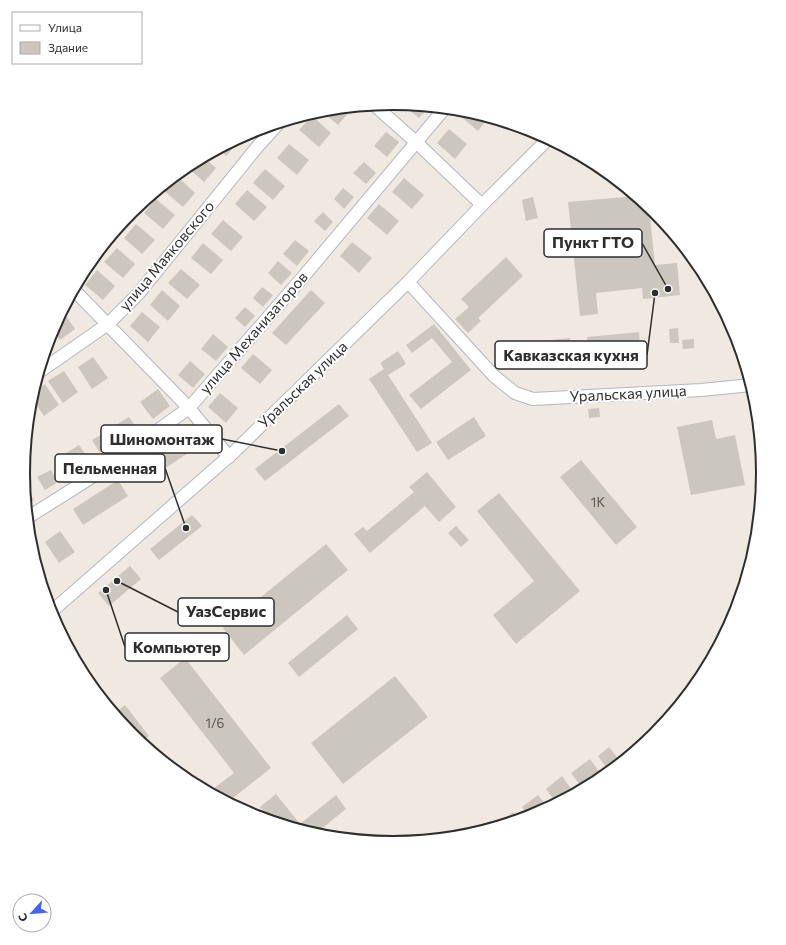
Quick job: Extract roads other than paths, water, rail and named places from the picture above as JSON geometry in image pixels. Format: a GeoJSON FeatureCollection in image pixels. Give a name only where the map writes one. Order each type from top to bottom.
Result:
{"type":"FeatureCollection","features":[{"type":"Feature","properties":{"kind":"street"},"geometry":{"type":"LineString","coordinates":[[380,110],[416,142],[482,205]]}},
{"type":"Feature","properties":{"kind":"street","name":"улица Механизаторов"},"geometry":{"type":"LineString","coordinates":[[33,515],[92,477],[189,408],[303,277],[441,113]]}},
{"type":"Feature","properties":{"kind":"street","name":"улица Маяковского"},"geometry":{"type":"LineString","coordinates":[[46,367],[108,324],[139,293],[273,130]]}},
{"type":"Feature","properties":{"kind":"street","name":"Уральская улица"},"geometry":{"type":"LineString","coordinates":[[56,607],[229,457],[408,282],[544,143]]}},
{"type":"Feature","properties":{"kind":"street","name":"Уральская улица"},"geometry":{"type":"LineString","coordinates":[[408,282],[494,376],[515,393],[533,399],[701,390],[745,386]]}},
{"type":"Feature","properties":{"kind":"street"},"geometry":{"type":"LineString","coordinates":[[78,293],[189,408],[229,457]]}},
{"type":"Feature","properties":{"kind":"place","name":"Пункт ГТО"},"geometry":{"type":"Point","coordinates":[668,289]}},
{"type":"Feature","properties":{"kind":"place","name":"Кавказская кухня"},"geometry":{"type":"Point","coordinates":[655,293]}},
{"type":"Feature","properties":{"kind":"place","name":"Шиномонтаж"},"geometry":{"type":"Point","coordinates":[282,451]}},
{"type":"Feature","properties":{"kind":"place","name":"Пельменная"},"geometry":{"type":"Point","coordinates":[186,528]}},
{"type":"Feature","properties":{"kind":"place","name":"УазСервис"},"geometry":{"type":"Point","coordinates":[117,581]}},
{"type":"Feature","properties":{"kind":"place","name":"Компьютер"},"geometry":{"type":"Point","coordinates":[106,590]}}]}
